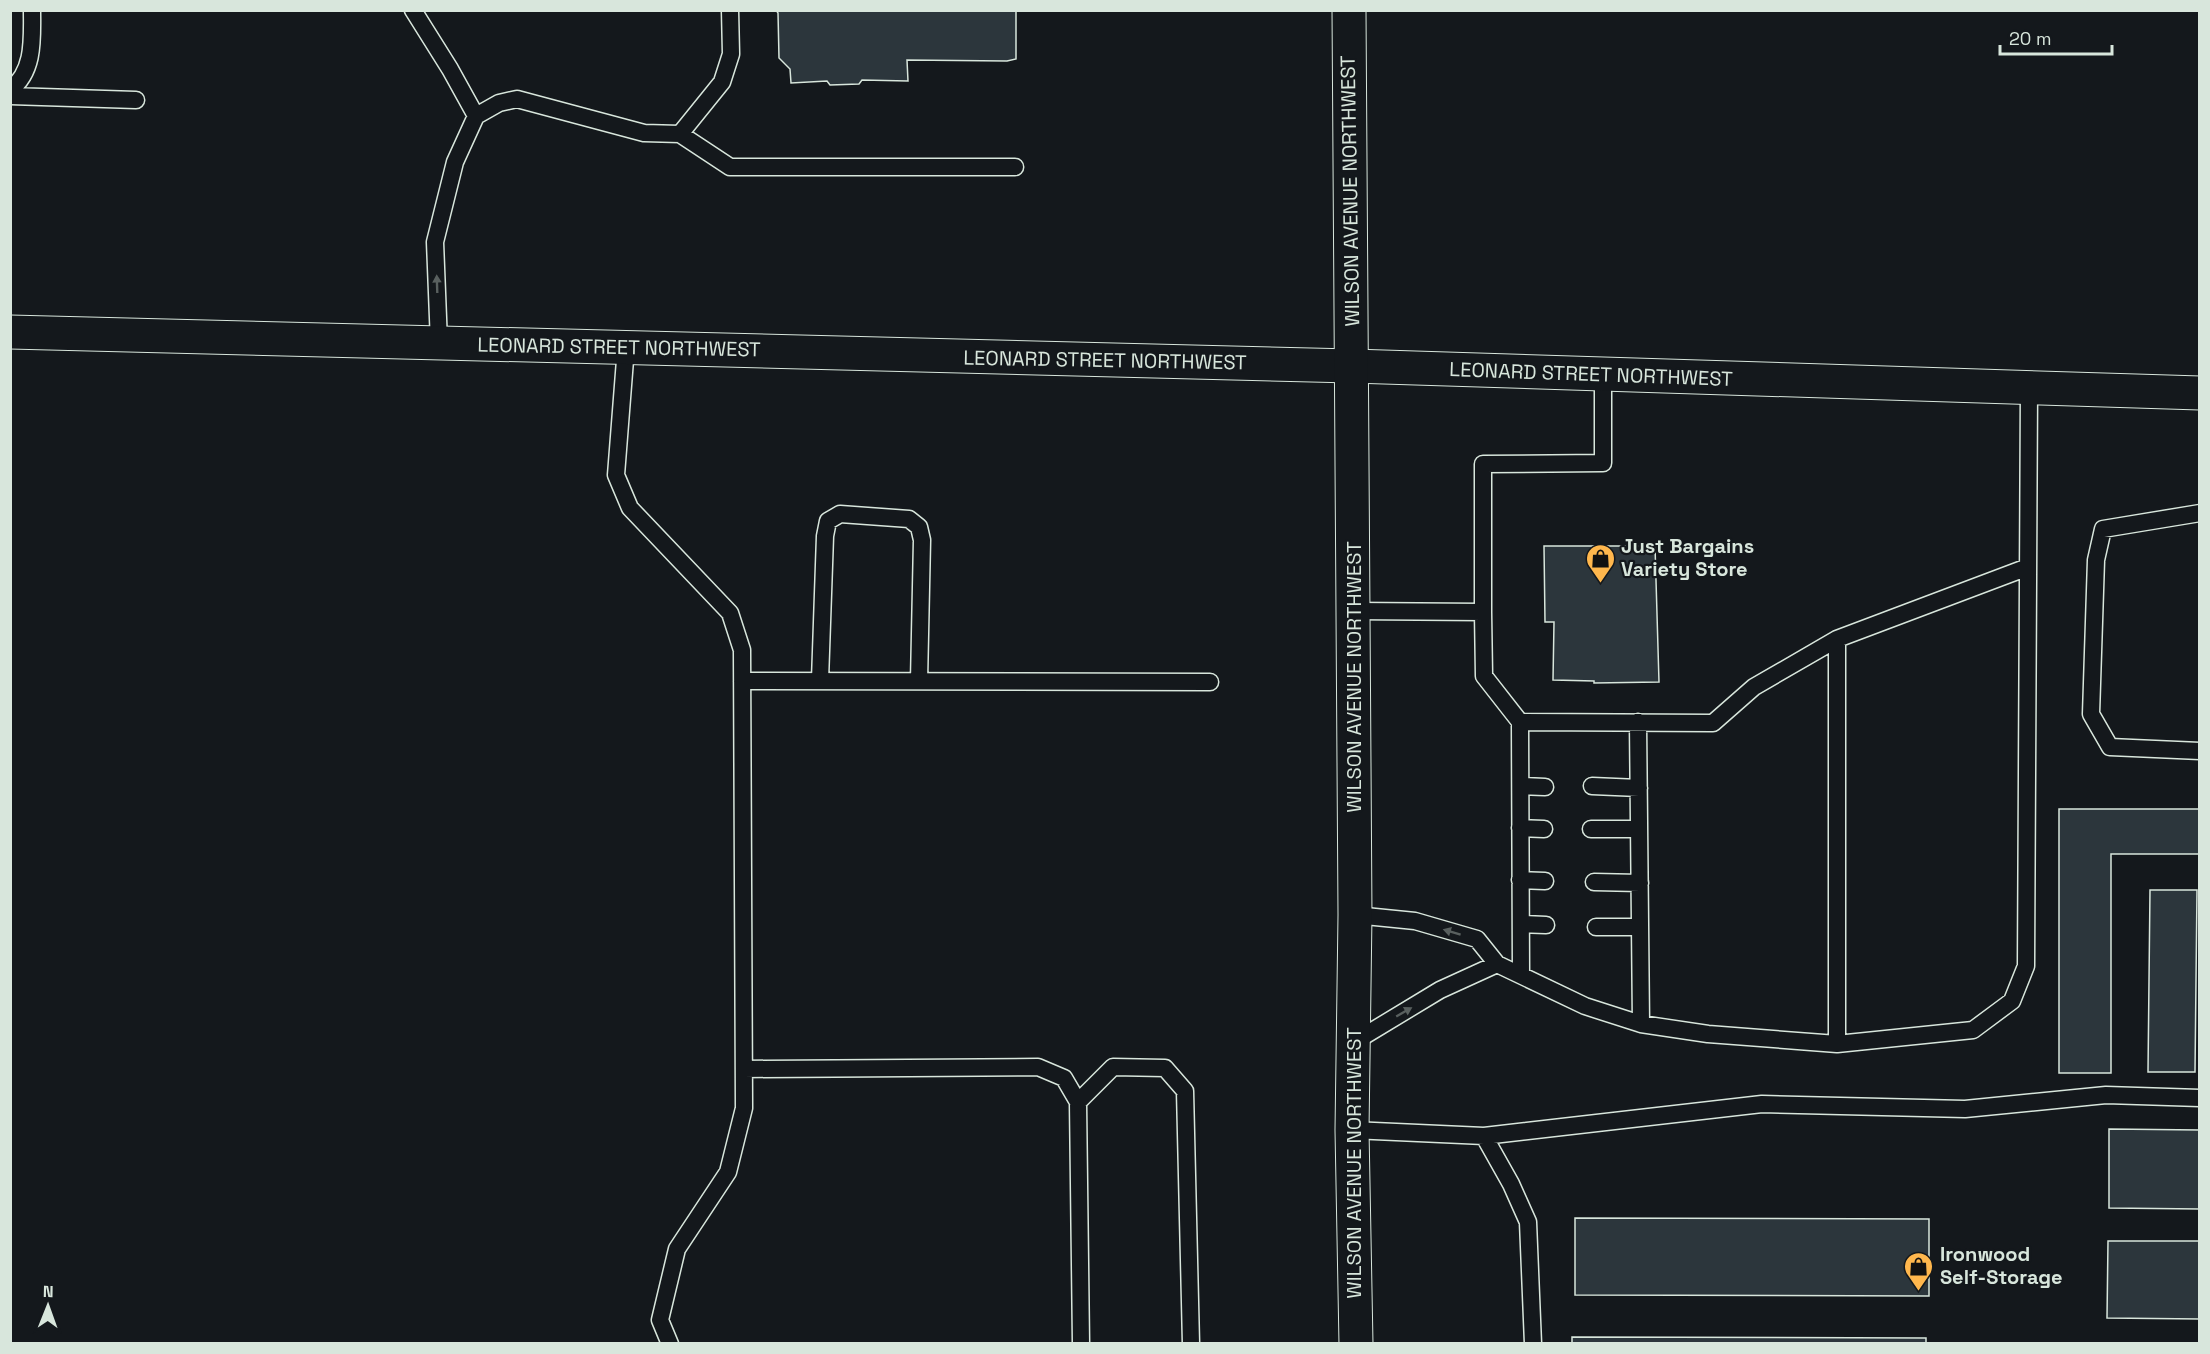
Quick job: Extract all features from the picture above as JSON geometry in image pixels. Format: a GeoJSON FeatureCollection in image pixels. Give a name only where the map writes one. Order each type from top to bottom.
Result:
{"type":"FeatureCollection","features":[{"type":"Feature","properties":{"kind":"main road","name":"WILSON AVENUE NORTHWEST"},"geometry":{"type":"LineString","coordinates":[[1348,10],[1355,915],[1352,1130],[1356,1344]]}},
{"type":"Feature","properties":{"kind":"main road","name":"LEONARD STREET NORTHWEST"},"geometry":{"type":"LineString","coordinates":[[10,332],[1352,366],[2199,393]]}},
{"type":"Feature","properties":{"kind":"lane"},"geometry":{"type":"LineString","coordinates":[[10,90],[26,70],[30,56],[32,10]]}},
{"type":"Feature","properties":{"kind":"lane"},"geometry":{"type":"LineString","coordinates":[[413,10],[476,116]]}},
{"type":"Feature","properties":{"kind":"lane"},"geometry":{"type":"LineString","coordinates":[[680,134],[722,82],[730,54],[730,10]]}},
{"type":"Feature","properties":{"kind":"lane"},"geometry":{"type":"LineString","coordinates":[[10,96],[136,100]]}},
{"type":"Feature","properties":{"kind":"lane"},"geometry":{"type":"LineString","coordinates":[[439,343],[435,242],[455,162],[476,116],[499,103],[517,99],[644,133],[680,134],[730,167],[1015,166]]}},
{"type":"Feature","properties":{"kind":"lane"},"geometry":{"type":"LineString","coordinates":[[626,348],[616,475],[630,508],[730,613],[742,650],[744,1108],[728,1172],[677,1249],[660,1320],[670,1344]]}},
{"type":"Feature","properties":{"kind":"lane"},"geometry":{"type":"LineString","coordinates":[[1521,975],[1520,722],[1484,676],[1484,464],[1603,463],[1603,374]]}},
{"type":"Feature","properties":{"kind":"lane"},"geometry":{"type":"LineString","coordinates":[[1355,915],[1415,921],[1477,939],[1497,964],[1585,1006],[1641,1024],[1708,1034],[1837,1044],[1973,1030],[2013,1001],[2026,966],[2029,388]]}},
{"type":"Feature","properties":{"kind":"lane"},"geometry":{"type":"LineString","coordinates":[[2199,513],[2103,529],[2096,560],[2091,714],[2110,747],[2199,751]]}},
{"type":"Feature","properties":{"kind":"lane"},"geometry":{"type":"LineString","coordinates":[[820,681],[825,536],[828,520],[840,514],[909,519],[919,527],[922,540],[919,681]]}},
{"type":"Feature","properties":{"kind":"lane"},"geometry":{"type":"LineString","coordinates":[[1520,722],[1713,723],[1754,687],[1837,639],[2028,567]]}},
{"type":"Feature","properties":{"kind":"lane"},"geometry":{"type":"LineString","coordinates":[[1353,611],[1483,612]]}},
{"type":"Feature","properties":{"kind":"lane"},"geometry":{"type":"LineString","coordinates":[[1837,639],[1837,1044]]}},
{"type":"Feature","properties":{"kind":"lane"},"geometry":{"type":"LineString","coordinates":[[742,681],[1210,682]]}},
{"type":"Feature","properties":{"kind":"lane"},"geometry":{"type":"LineString","coordinates":[[1638,722],[1641,1024]]}},
{"type":"Feature","properties":{"kind":"lane"},"geometry":{"type":"LineString","coordinates":[[1521,786],[1545,787]]}},
{"type":"Feature","properties":{"kind":"lane"},"geometry":{"type":"LineString","coordinates":[[1592,786],[1639,788]]}},
{"type":"Feature","properties":{"kind":"lane"},"geometry":{"type":"LineString","coordinates":[[1520,828],[1544,829]]}},
{"type":"Feature","properties":{"kind":"lane"},"geometry":{"type":"LineString","coordinates":[[1591,829],[1639,829]]}},
{"type":"Feature","properties":{"kind":"lane"},"geometry":{"type":"LineString","coordinates":[[1520,880],[1545,881]]}},
{"type":"Feature","properties":{"kind":"lane"},"geometry":{"type":"LineString","coordinates":[[1594,882],[1640,883]]}},
{"type":"Feature","properties":{"kind":"lane"},"geometry":{"type":"LineString","coordinates":[[1521,924],[1546,925]]}},
{"type":"Feature","properties":{"kind":"lane"},"geometry":{"type":"LineString","coordinates":[[1596,927],[1640,927]]}},
{"type":"Feature","properties":{"kind":"lane"},"geometry":{"type":"LineString","coordinates":[[1354,1042],[1440,990],[1497,964]]}},
{"type":"Feature","properties":{"kind":"lane"},"geometry":{"type":"LineString","coordinates":[[744,1069],[1038,1067],[1064,1078],[1078,1102],[1081,1344]]}},
{"type":"Feature","properties":{"kind":"lane"},"geometry":{"type":"LineString","coordinates":[[1078,1102],[1113,1067],[1165,1068],[1185,1091],[1191,1344]]}},
{"type":"Feature","properties":{"kind":"lane"},"geometry":{"type":"LineString","coordinates":[[1352,1130],[1484,1136],[1762,1104],[1965,1109],[2106,1095],[2199,1098]]}},
{"type":"Feature","properties":{"kind":"lane"},"geometry":{"type":"LineString","coordinates":[[1484,1136],[1511,1184],[1528,1222],[1533,1344]]}},
{"type":"Feature","properties":{"kind":"building"},"geometry":{"type":"Polygon","coordinates":[[[776,10],[1016,10],[1016,59],[1007,61],[907,60],[908,81],[862,80],[859,84],[830,85],[827,81],[791,83],[790,69],[779,58],[778,13],[776,10]]]}},
{"type":"Feature","properties":{"kind":"building","name":"Just Bargains Variety Store"},"geometry":{"type":"Polygon","coordinates":[[[1544,546],[1655,546],[1659,682],[1594,683],[1594,681],[1553,680],[1554,622],[1545,622],[1544,546]]]}},
{"type":"Feature","properties":{"kind":"building"},"geometry":{"type":"Polygon","coordinates":[[[2059,809],[2200,809],[2200,854],[2111,854],[2111,1073],[2059,1073],[2059,809]]]}},
{"type":"Feature","properties":{"kind":"building"},"geometry":{"type":"Polygon","coordinates":[[[2150,890],[2197,890],[2195,1072],[2148,1072],[2150,890]]]}},
{"type":"Feature","properties":{"kind":"building"},"geometry":{"type":"Polygon","coordinates":[[[2109,1129],[2200,1130],[2200,1209],[2109,1208],[2109,1129]]]}},
{"type":"Feature","properties":{"kind":"building"},"geometry":{"type":"Polygon","coordinates":[[[1575,1218],[1929,1219],[1929,1296],[1575,1295],[1575,1218]]]}},
{"type":"Feature","properties":{"kind":"building"},"geometry":{"type":"Polygon","coordinates":[[[2108,1241],[2200,1241],[2200,1319],[2107,1318],[2108,1241]]]}},
{"type":"Feature","properties":{"kind":"building"},"geometry":{"type":"Polygon","coordinates":[[[1572,1337],[1926,1338],[1926,1344],[1572,1344],[1572,1337]]]}},
{"type":"Feature","properties":{"kind":"place","name":"Just Bargains Variety Store"},"geometry":{"type":"Point","coordinates":[1600,584]}},
{"type":"Feature","properties":{"kind":"place","name":"Ironwood Self-Storage"},"geometry":{"type":"Point","coordinates":[1919,1292]}}]}
